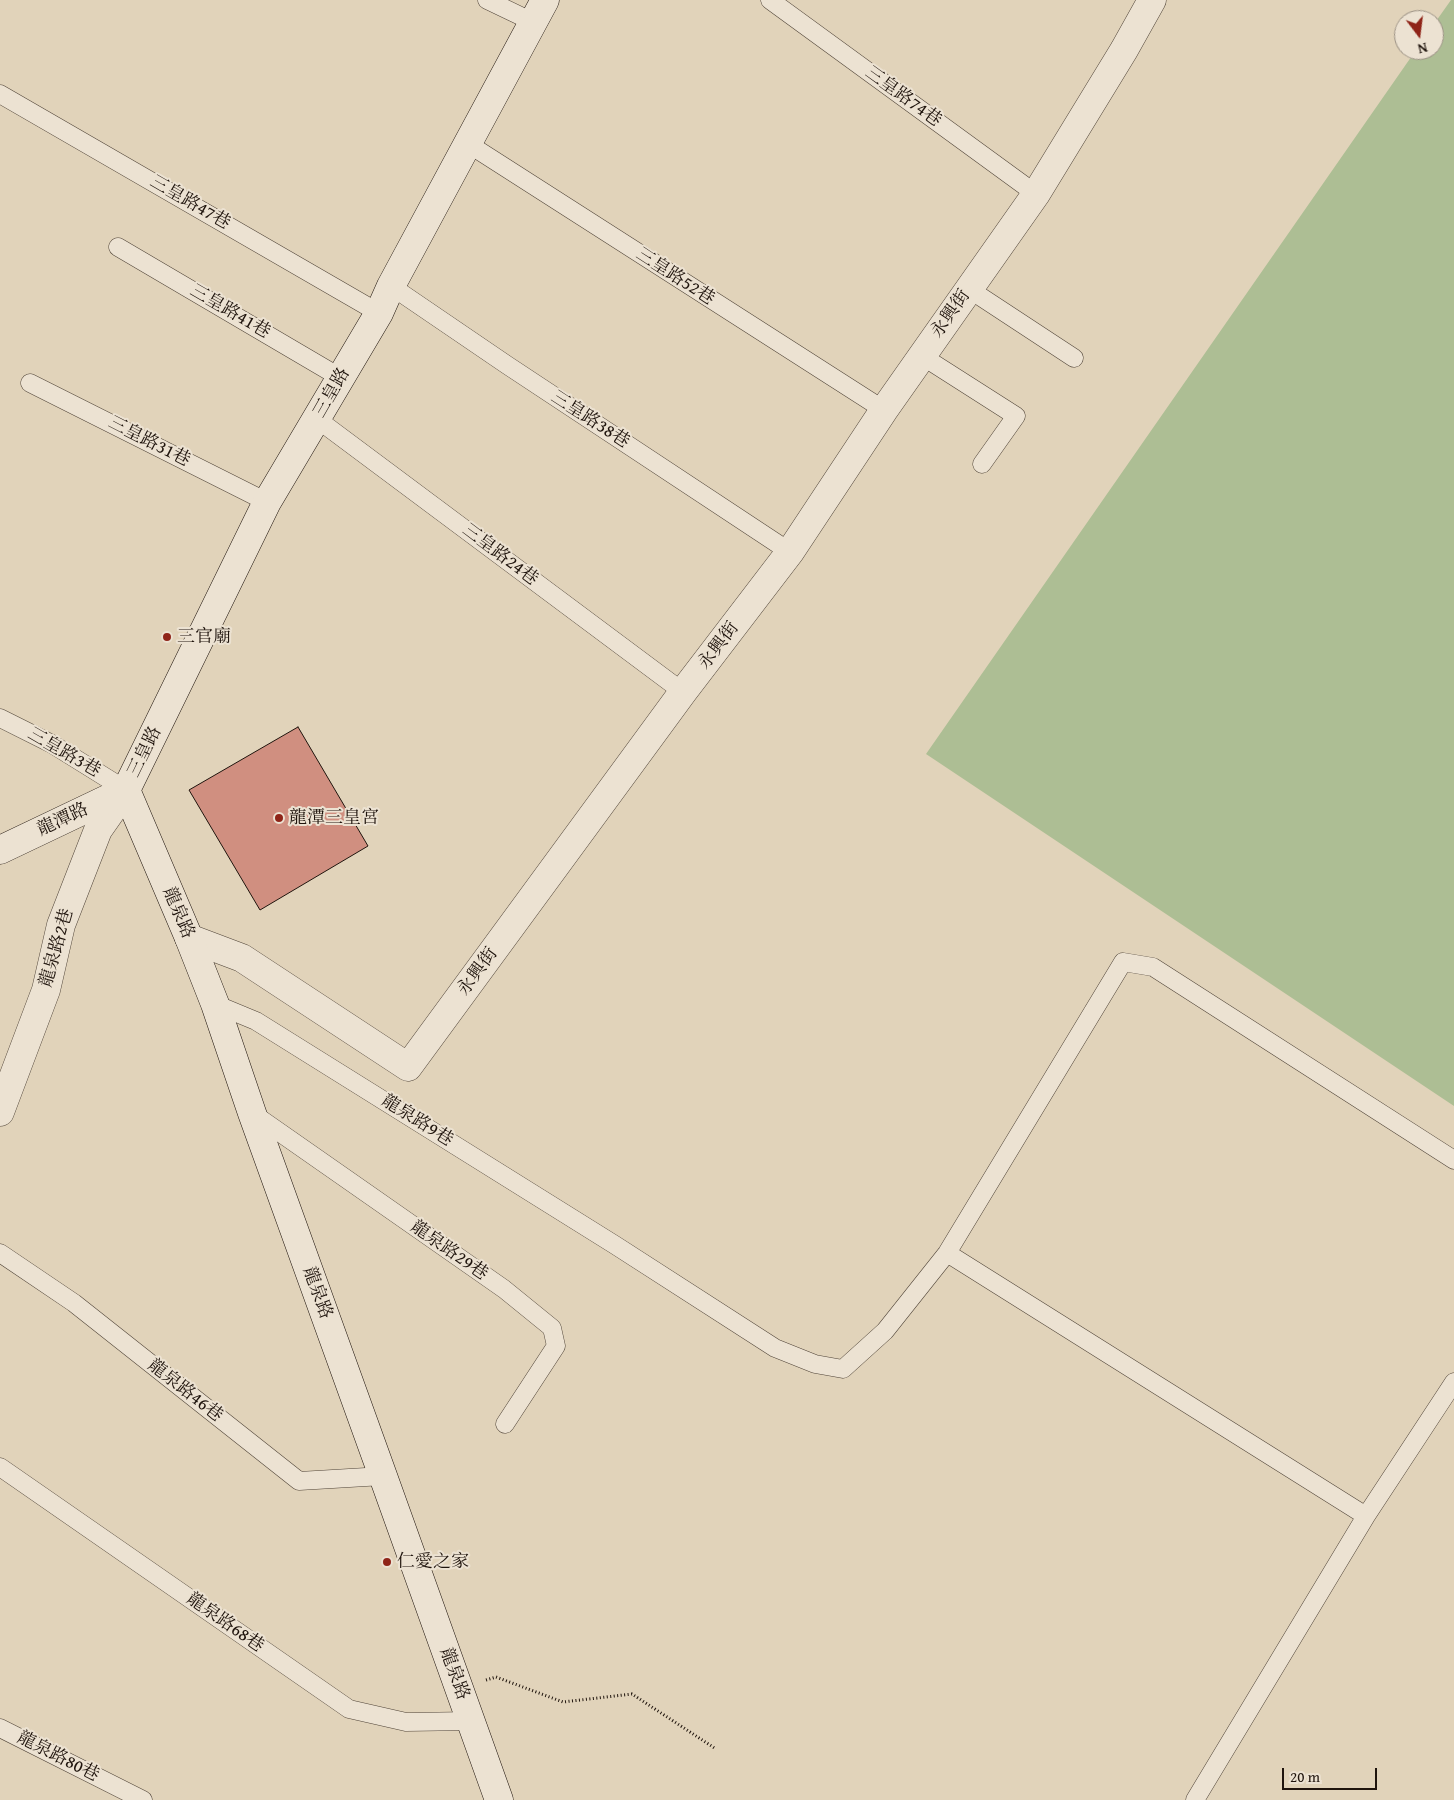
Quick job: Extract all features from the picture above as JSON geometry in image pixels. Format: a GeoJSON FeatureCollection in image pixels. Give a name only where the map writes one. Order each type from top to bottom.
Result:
{"type":"FeatureCollection","features":[{"type":"Feature","properties":{"kind":"street","name":"永興街"},"geometry":{"type":"LineString","coordinates":[[190,938],[242,958],[408,1067],[683,692],[790,552],[884,410],[1036,194],[1124,50],[1152,0]]}},
{"type":"Feature","properties":{"kind":"street","name":"三皇路"},"geometry":{"type":"LineString","coordinates":[[126,790],[267,502],[379,313],[391,286],[539,11]]}},
{"type":"Feature","properties":{"kind":"street","name":"龍潭路"},"geometry":{"type":"LineString","coordinates":[[0,850],[126,790]]}},
{"type":"Feature","properties":{"kind":"street","name":"龍泉路"},"geometry":{"type":"LineString","coordinates":[[126,790],[190,938],[215,1004],[252,1113],[384,1476],[498,1800]]}},
{"type":"Feature","properties":{"kind":"street","name":"龍泉路2巷"},"geometry":{"type":"LineString","coordinates":[[0,1112],[46,990],[61,926],[98,830],[126,790]]}},
{"type":"Feature","properties":{"kind":"lane"},"geometry":{"type":"LineString","coordinates":[[486,0],[539,11]]}},
{"type":"Feature","properties":{"kind":"lane","name":"三皇路74巷"},"geometry":{"type":"LineString","coordinates":[[770,0],[1036,194]]}},
{"type":"Feature","properties":{"kind":"lane","name":"三皇路47巷"},"geometry":{"type":"LineString","coordinates":[[0,94],[379,313]]}},
{"type":"Feature","properties":{"kind":"lane","name":"三皇路52巷"},"geometry":{"type":"LineString","coordinates":[[467,143],[884,410]]}},
{"type":"Feature","properties":{"kind":"lane","name":"三皇路41巷"},"geometry":{"type":"LineString","coordinates":[[118,247],[341,378]]}},
{"type":"Feature","properties":{"kind":"lane","name":"三皇路38巷"},"geometry":{"type":"LineString","coordinates":[[391,286],[515,371],[790,552]]}},
{"type":"Feature","properties":{"kind":"lane"},"geometry":{"type":"LineString","coordinates":[[969,289],[1074,358]]}},
{"type":"Feature","properties":{"kind":"lane"},"geometry":{"type":"LineString","coordinates":[[922,356],[1016,416],[982,464]]}},
{"type":"Feature","properties":{"kind":"lane","name":"三皇路31巷"},"geometry":{"type":"LineString","coordinates":[[30,383],[267,502]]}},
{"type":"Feature","properties":{"kind":"lane","name":"三皇路24巷"},"geometry":{"type":"LineString","coordinates":[[317,419],[683,692]]}},
{"type":"Feature","properties":{"kind":"lane","name":"三皇路3巷"},"geometry":{"type":"LineString","coordinates":[[0,718],[52,744],[126,790]]}},
{"type":"Feature","properties":{"kind":"lane","name":"龍泉路9巷"},"geometry":{"type":"LineString","coordinates":[[215,1004],[256,1021],[615,1245],[775,1348],[815,1364],[843,1368],[885,1331],[947,1253],[1124,962],[1153,966],[1454,1160]]}},
{"type":"Feature","properties":{"kind":"lane","name":"龍泉路29巷"},"geometry":{"type":"LineString","coordinates":[[252,1113],[504,1289],[552,1328],[556,1346],[504,1424]]}},
{"type":"Feature","properties":{"kind":"lane","name":"龍泉路46巷"},"geometry":{"type":"LineString","coordinates":[[0,1253],[74,1303],[299,1481],[384,1476]]}},
{"type":"Feature","properties":{"kind":"lane"},"geometry":{"type":"LineString","coordinates":[[947,1253],[1366,1516]]}},
{"type":"Feature","properties":{"kind":"lane"},"geometry":{"type":"LineString","coordinates":[[1194,1800],[1366,1516],[1454,1382]]}},
{"type":"Feature","properties":{"kind":"lane","name":"龍泉路68巷"},"geometry":{"type":"LineString","coordinates":[[0,1467],[349,1709],[406,1722],[471,1721]]}},
{"type":"Feature","properties":{"kind":"lane","name":"龍泉路80巷"},"geometry":{"type":"LineString","coordinates":[[0,1728],[143,1800]]}},
{"type":"Feature","properties":{"kind":"path"},"geometry":{"type":"LineString","coordinates":[[459,1687],[496,1677],[563,1702],[632,1694],[716,1749]]}},
{"type":"Feature","properties":{"kind":"green space"},"geometry":{"type":"Polygon","coordinates":[[[1451,0],[1454,0],[1454,1106],[926,754],[1409,60],[1444,60],[1444,10],[1451,0]]]}},
{"type":"Feature","properties":{"kind":"building","name":"龍潭三皇宮"},"geometry":{"type":"Polygon","coordinates":[[[298,727],[368,846],[260,910],[189,790],[298,727]]]}},
{"type":"Feature","properties":{"kind":"place","name":"三官廟"},"geometry":{"type":"Point","coordinates":[167,637]}},
{"type":"Feature","properties":{"kind":"place","name":"龍潭三皇宮"},"geometry":{"type":"Point","coordinates":[279,818]}},
{"type":"Feature","properties":{"kind":"place","name":"仁愛之家"},"geometry":{"type":"Point","coordinates":[387,1562]}}]}
